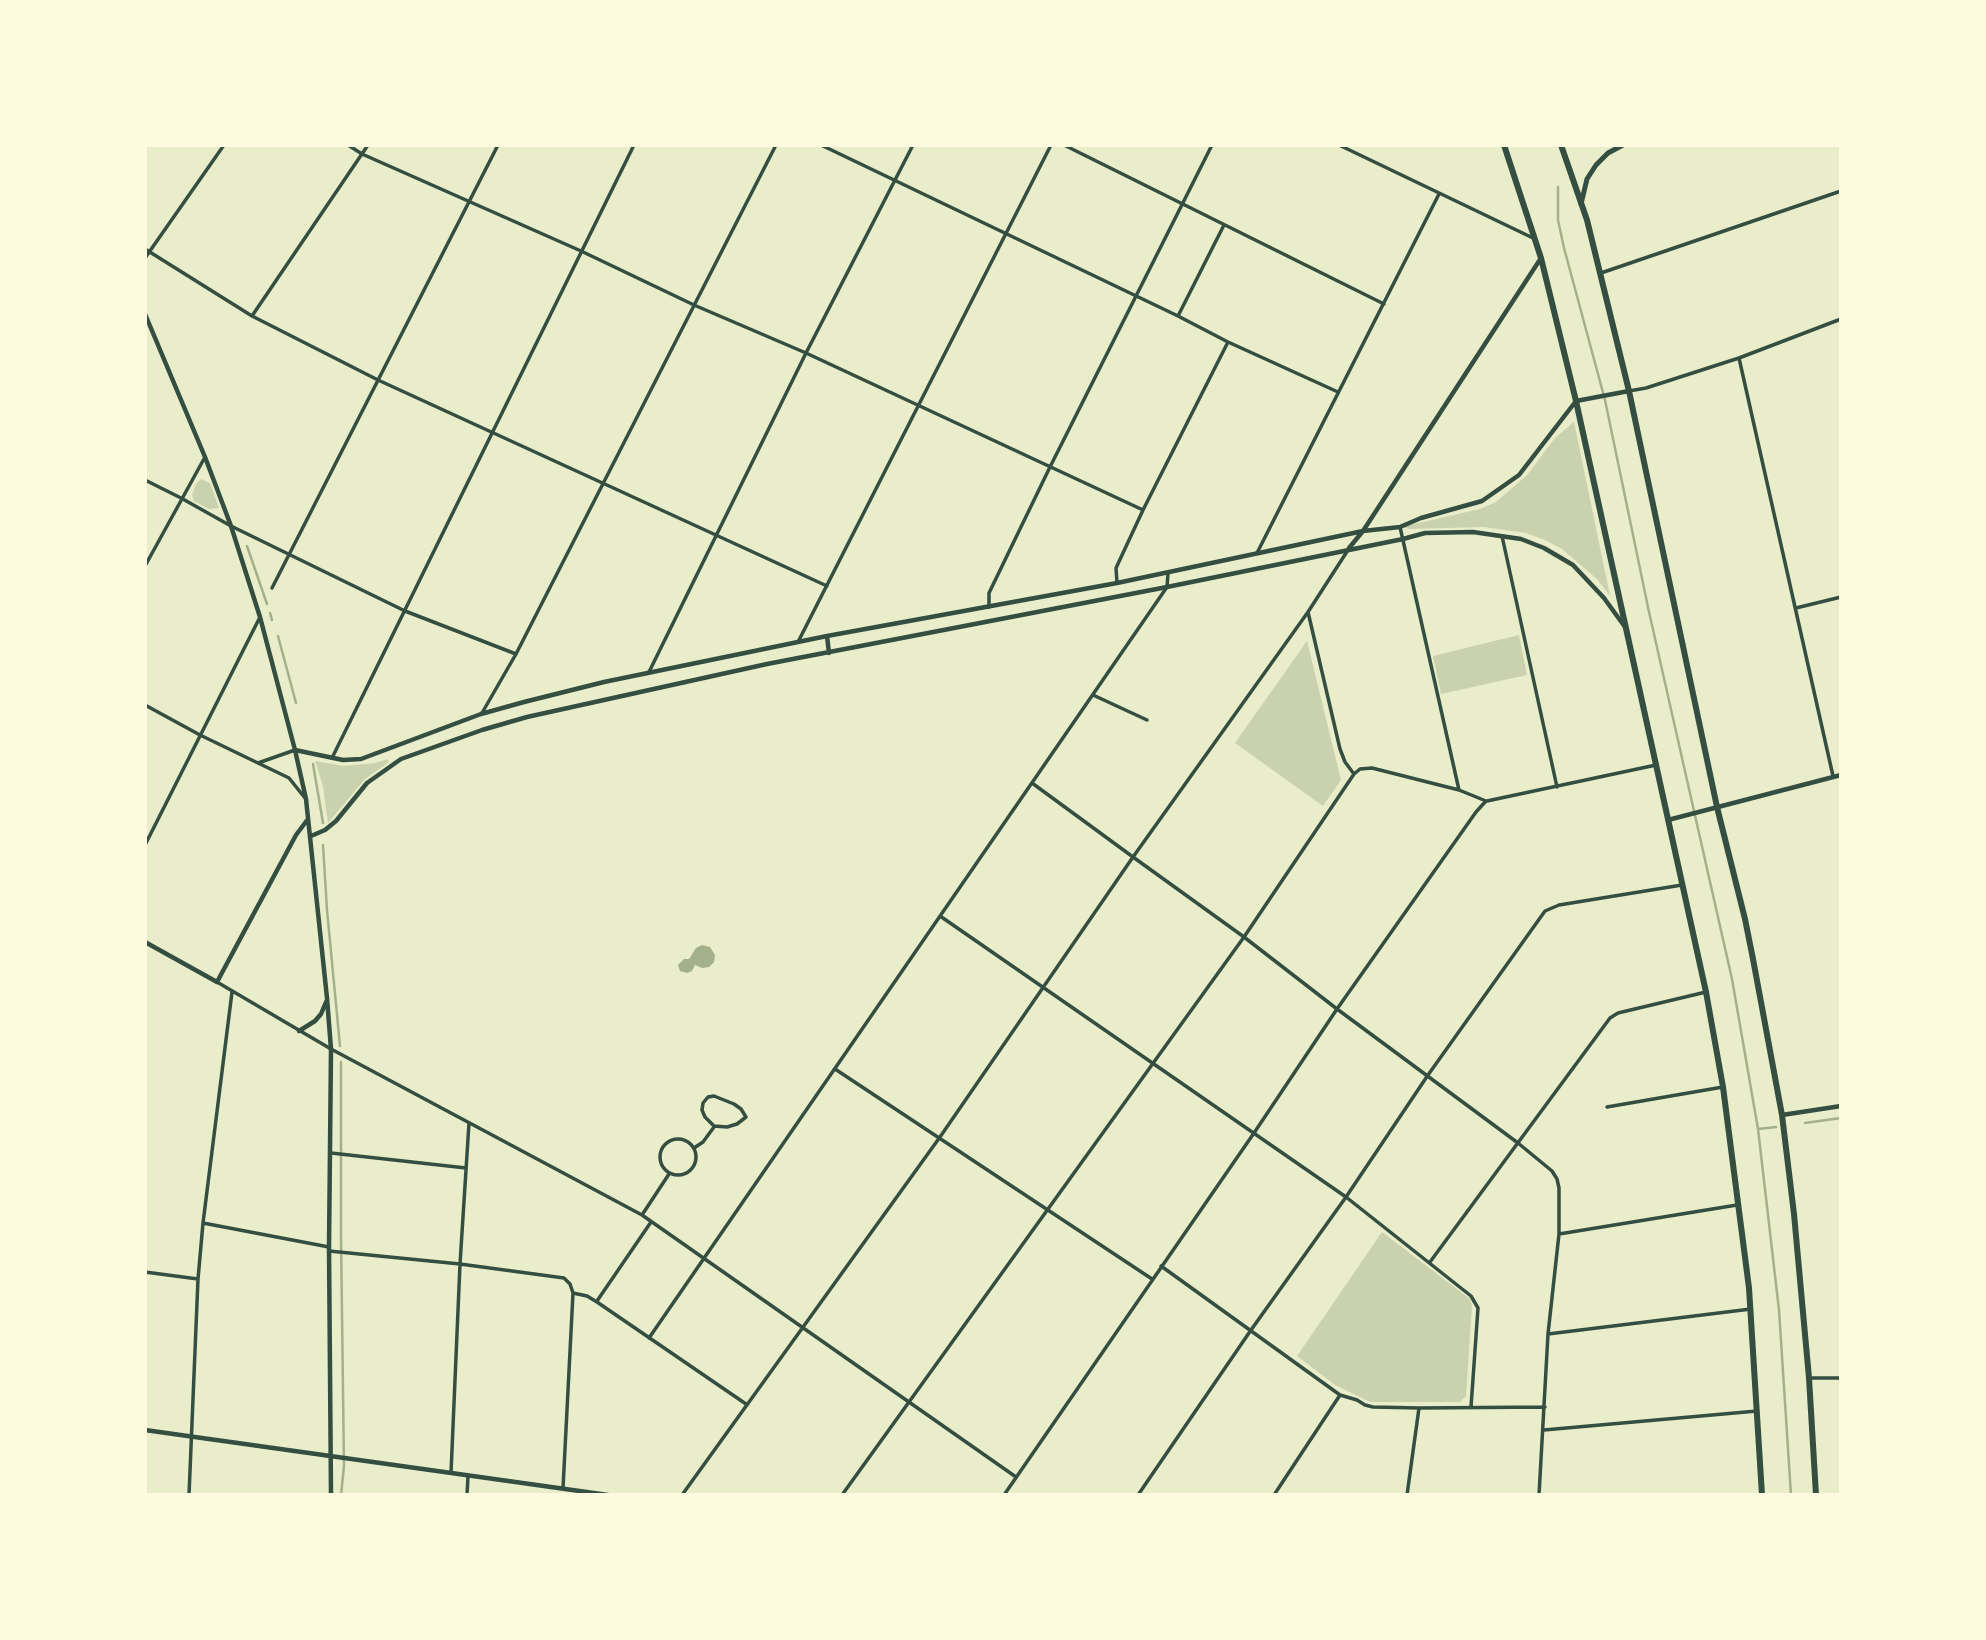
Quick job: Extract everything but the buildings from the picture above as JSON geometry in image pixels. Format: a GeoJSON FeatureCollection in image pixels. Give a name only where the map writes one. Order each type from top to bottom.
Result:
{"type":"FeatureCollection","features":[{"type":"Feature","properties":{"kind":"highway"},"geometry":{"type":"LineString","coordinates":[[1504,145],[1541,258],[1576,401],[1706,992],[1723,1087],[1751,1309],[1762,1495]]}},
{"type":"Feature","properties":{"kind":"highway"},"geometry":{"type":"LineString","coordinates":[[1561,145],[1601,273],[1629,391],[1717,807],[1745,919],[1782,1115],[1809,1378],[1816,1495]]}},
{"type":"Feature","properties":{"kind":"main road"},"geometry":{"type":"LineString","coordinates":[[1581,204],[1587,179],[1608,153],[1623,145]]}},
{"type":"Feature","properties":{"kind":"street"},"geometry":{"type":"LineString","coordinates":[[145,258],[147,251],[224,145]]}},
{"type":"Feature","properties":{"kind":"street"},"geometry":{"type":"LineString","coordinates":[[348,145],[362,154],[806,353],[1143,510]]}},
{"type":"Feature","properties":{"kind":"street"},"geometry":{"type":"LineString","coordinates":[[252,316],[368,145]]}},
{"type":"Feature","properties":{"kind":"street"},"geometry":{"type":"LineString","coordinates":[[272,588],[498,145]]}},
{"type":"Feature","properties":{"kind":"street"},"geometry":{"type":"LineString","coordinates":[[332,758],[634,145]]}},
{"type":"Feature","properties":{"kind":"street"},"geometry":{"type":"LineString","coordinates":[[481,714],[516,654],[776,145]]}},
{"type":"Feature","properties":{"kind":"street"},"geometry":{"type":"LineString","coordinates":[[821,145],[1227,342],[1338,392]]}},
{"type":"Feature","properties":{"kind":"street"},"geometry":{"type":"LineString","coordinates":[[648,673],[806,353],[913,145]]}},
{"type":"Feature","properties":{"kind":"street"},"geometry":{"type":"LineString","coordinates":[[798,642],[1051,145]]}},
{"type":"Feature","properties":{"kind":"street"},"geometry":{"type":"LineString","coordinates":[[1064,145],[1384,304]]}},
{"type":"Feature","properties":{"kind":"street"},"geometry":{"type":"LineString","coordinates":[[989,607],[989,593],[1212,145]]}},
{"type":"Feature","properties":{"kind":"street"},"geometry":{"type":"LineString","coordinates":[[1339,145],[1535,239]]}},
{"type":"Feature","properties":{"kind":"street"},"geometry":{"type":"LineString","coordinates":[[1601,273],[1841,191]]}},
{"type":"Feature","properties":{"kind":"street"},"geometry":{"type":"LineString","coordinates":[[1257,553],[1439,194]]}},
{"type":"Feature","properties":{"kind":"street"},"geometry":{"type":"LineString","coordinates":[[1178,316],[1224,225]]}},
{"type":"Feature","properties":{"kind":"street"},"geometry":{"type":"LineString","coordinates":[[147,251],[252,316],[378,380],[827,586]]}},
{"type":"Feature","properties":{"kind":"street"},"geometry":{"type":"LineString","coordinates":[[682,1495],[940,1137],[1133,857],[1308,612],[1541,258]]}},
{"type":"Feature","properties":{"kind":"street"},"geometry":{"type":"LineString","coordinates":[[145,314],[231,526],[260,618],[295,750],[309,818],[333,1050],[334,1154],[329,1249],[331,1495]]}},
{"type":"Feature","properties":{"kind":"street"},"geometry":{"type":"LineString","coordinates":[[258,763],[295,750],[353,761],[481,714],[648,673],[827,636],[1168,573],[1363,531],[1400,527],[1421,518],[1482,501],[1502,489],[1518,475],[1576,401],[1646,388],[1739,358],[1841,319]]}},
{"type":"Feature","properties":{"kind":"street"},"geometry":{"type":"LineString","coordinates":[[1117,583],[1116,568],[1227,342]]}},
{"type":"Feature","properties":{"kind":"street"},"geometry":{"type":"LineString","coordinates":[[1739,358],[1833,776]]}},
{"type":"Feature","properties":{"kind":"street"},"geometry":{"type":"LineString","coordinates":[[145,566],[205,457]]}},
{"type":"Feature","properties":{"kind":"street"},"geometry":{"type":"LineString","coordinates":[[145,480],[231,526],[405,611],[516,654]]}},
{"type":"Feature","properties":{"kind":"street"},"geometry":{"type":"LineString","coordinates":[[1400,527],[1459,790]]}},
{"type":"Feature","properties":{"kind":"street"},"geometry":{"type":"LineString","coordinates":[[311,836],[336,821],[367,783],[401,759],[482,730],[767,664],[1167,587],[1431,532],[1473,531],[1502,535],[1544,548],[1573,565],[1604,598],[1626,628]]}},
{"type":"Feature","properties":{"kind":"street"},"geometry":{"type":"LineString","coordinates":[[1502,535],[1557,787]]}},
{"type":"Feature","properties":{"kind":"street"},"geometry":{"type":"LineString","coordinates":[[649,1338],[1167,587],[1168,573]]}},
{"type":"Feature","properties":{"kind":"street"},"geometry":{"type":"LineString","coordinates":[[1796,608],[1841,597]]}},
{"type":"Feature","properties":{"kind":"street"},"geometry":{"type":"LineString","coordinates":[[1308,612],[1340,749],[1354,774]]}},
{"type":"Feature","properties":{"kind":"street"},"geometry":{"type":"LineString","coordinates":[[145,845],[260,618]]}},
{"type":"Feature","properties":{"kind":"street"},"geometry":{"type":"LineString","coordinates":[[827,636],[829,653]]}},
{"type":"Feature","properties":{"kind":"street"},"geometry":{"type":"LineString","coordinates":[[1093,695],[1147,720]]}},
{"type":"Feature","properties":{"kind":"street"},"geometry":{"type":"LineString","coordinates":[[145,705],[289,778],[306,800]]}},
{"type":"Feature","properties":{"kind":"street"},"geometry":{"type":"LineString","coordinates":[[1004,1495],[1337,1009],[1476,812],[1486,802],[1656,765]]}},
{"type":"Feature","properties":{"kind":"street"},"geometry":{"type":"LineString","coordinates":[[842,1495],[1046,1210],[1154,1065],[1354,774],[1360,769],[1372,768],[1459,790],[1486,802]]}},
{"type":"Feature","properties":{"kind":"street"},"geometry":{"type":"LineString","coordinates":[[1668,820],[1841,775]]}},
{"type":"Feature","properties":{"kind":"street"},"geometry":{"type":"LineString","coordinates":[[1032,783],[1244,937],[1552,1171],[1559,1188],[1559,1234],[1548,1334],[1539,1495]]}},
{"type":"Feature","properties":{"kind":"street"},"geometry":{"type":"LineString","coordinates":[[217,982],[296,835],[309,818]]}},
{"type":"Feature","properties":{"kind":"street"},"geometry":{"type":"LineString","coordinates":[[1138,1495],[1428,1075],[1545,911],[1559,905],[1683,885]]}},
{"type":"Feature","properties":{"kind":"street"},"geometry":{"type":"LineString","coordinates":[[940,916],[1346,1197],[1471,1296],[1478,1308],[1471,1407]]}},
{"type":"Feature","properties":{"kind":"street"},"geometry":{"type":"LineString","coordinates":[[145,942],[333,1050],[642,1215],[1016,1477]]}},
{"type":"Feature","properties":{"kind":"street"},"geometry":{"type":"LineString","coordinates":[[189,1495],[198,1279],[232,991]]}},
{"type":"Feature","properties":{"kind":"street"},"geometry":{"type":"LineString","coordinates":[[1430,1262],[1614,1014],[1706,992]]}},
{"type":"Feature","properties":{"kind":"street"},"geometry":{"type":"LineString","coordinates":[[299,1031],[321,1014],[327,998]]}},
{"type":"Feature","properties":{"kind":"street"},"geometry":{"type":"LineString","coordinates":[[835,1069],[1152,1279]]}},
{"type":"Feature","properties":{"kind":"street"},"geometry":{"type":"LineString","coordinates":[[1607,1107],[1723,1087]]}},
{"type":"Feature","properties":{"kind":"street"},"geometry":{"type":"LineString","coordinates":[[714,1096],[734,1104],[746,1117],[727,1127],[714,1126],[702,1110],[702,1103],[708,1097],[714,1096]]}},
{"type":"Feature","properties":{"kind":"street"},"geometry":{"type":"LineString","coordinates":[[1782,1115],[1841,1106]]}},
{"type":"Feature","properties":{"kind":"street"},"geometry":{"type":"LineString","coordinates":[[451,1474],[469,1123]]}},
{"type":"Feature","properties":{"kind":"street"},"geometry":{"type":"LineString","coordinates":[[694,1148],[703,1142],[714,1126]]}},
{"type":"Feature","properties":{"kind":"street"},"geometry":{"type":"LineString","coordinates":[[673,1139],[685,1140],[694,1148],[696,1160],[691,1170],[681,1175],[669,1174],[661,1164],[660,1152],[663,1146],[673,1139]]}},
{"type":"Feature","properties":{"kind":"street"},"geometry":{"type":"LineString","coordinates":[[334,1154],[466,1168]]}},
{"type":"Feature","properties":{"kind":"street"},"geometry":{"type":"LineString","coordinates":[[642,1215],[669,1174]]}},
{"type":"Feature","properties":{"kind":"street"},"geometry":{"type":"LineString","coordinates":[[1559,1234],[1739,1205]]}},
{"type":"Feature","properties":{"kind":"street"},"geometry":{"type":"LineString","coordinates":[[597,1302],[651,1222]]}},
{"type":"Feature","properties":{"kind":"street"},"geometry":{"type":"LineString","coordinates":[[203,1223],[337,1252],[564,1278],[573,1293],[563,1488]]}},
{"type":"Feature","properties":{"kind":"street"},"geometry":{"type":"LineString","coordinates":[[1161,1266],[1340,1395],[1373,1407],[1545,1407]]}},
{"type":"Feature","properties":{"kind":"street"},"geometry":{"type":"LineString","coordinates":[[145,1272],[198,1279]]}},
{"type":"Feature","properties":{"kind":"street"},"geometry":{"type":"LineString","coordinates":[[573,1293],[587,1296],[597,1302],[746,1404]]}},
{"type":"Feature","properties":{"kind":"street"},"geometry":{"type":"LineString","coordinates":[[1548,1334],[1751,1309]]}},
{"type":"Feature","properties":{"kind":"street"},"geometry":{"type":"LineString","coordinates":[[1809,1378],[1841,1378]]}},
{"type":"Feature","properties":{"kind":"street"},"geometry":{"type":"LineString","coordinates":[[1273,1495],[1340,1395]]}},
{"type":"Feature","properties":{"kind":"street"},"geometry":{"type":"LineString","coordinates":[[1407,1495],[1419,1408]]}},
{"type":"Feature","properties":{"kind":"street"},"geometry":{"type":"LineString","coordinates":[[1544,1430],[1757,1411]]}},
{"type":"Feature","properties":{"kind":"street"},"geometry":{"type":"LineString","coordinates":[[145,1430],[608,1495]]}},
{"type":"Feature","properties":{"kind":"street"},"geometry":{"type":"LineString","coordinates":[[467,1495],[468,1476]]}},
{"type":"Feature","properties":{"kind":"shaded area"},"geometry":{"type":"Polygon","coordinates":[[[1574,422],[1610,596],[1597,579],[1562,549],[1526,533],[1484,527],[1401,527],[1480,509],[1496,502],[1527,475],[1555,438],[1574,422]]]}},
{"type":"Feature","properties":{"kind":"shaded area"},"geometry":{"type":"Polygon","coordinates":[[[201,479],[210,483],[219,508],[209,509],[194,501],[192,495],[201,479]]]}},
{"type":"Feature","properties":{"kind":"shaded area"},"geometry":{"type":"Polygon","coordinates":[[[1519,635],[1527,675],[1441,694],[1433,656],[1519,635]]]}},
{"type":"Feature","properties":{"kind":"shaded area"},"geometry":{"type":"Polygon","coordinates":[[[1307,641],[1341,780],[1323,806],[1235,743],[1307,641]]]}},
{"type":"Feature","properties":{"kind":"shaded area"},"geometry":{"type":"Polygon","coordinates":[[[388,759],[389,762],[365,779],[328,823],[323,786],[315,761],[344,766],[388,759]]]}},
{"type":"Feature","properties":{"kind":"shaded area"},"geometry":{"type":"Polygon","coordinates":[[[702,945],[710,947],[715,955],[714,962],[709,967],[695,965],[692,971],[687,973],[680,971],[678,965],[684,959],[689,959],[696,948],[702,945]]]}},
{"type":"Feature","properties":{"kind":"shaded area"},"geometry":{"type":"Polygon","coordinates":[[[1382,1232],[1470,1299],[1472,1306],[1466,1396],[1460,1402],[1370,1402],[1335,1385],[1297,1356],[1382,1232]]]}},
{"type":"Feature","properties":{"kind":"waterway"},"geometry":{"type":"LineString","coordinates":[[1558,187],[1558,220],[1564,248],[1605,400],[1649,612],[1732,979],[1758,1129],[1779,1310],[1791,1495]]}},
{"type":"Feature","properties":{"kind":"waterway"},"geometry":{"type":"LineString","coordinates":[[247,546],[267,604]]}},
{"type":"Feature","properties":{"kind":"waterway"},"geometry":{"type":"LineString","coordinates":[[270,613],[272,620]]}},
{"type":"Feature","properties":{"kind":"waterway"},"geometry":{"type":"LineString","coordinates":[[278,636],[296,703]]}},
{"type":"Feature","properties":{"kind":"waterway"},"geometry":{"type":"LineString","coordinates":[[313,764],[323,823]]}},
{"type":"Feature","properties":{"kind":"waterway"},"geometry":{"type":"LineString","coordinates":[[323,845],[340,1046]]}},
{"type":"Feature","properties":{"kind":"waterway"},"geometry":{"type":"LineString","coordinates":[[341,1062],[344,1466],[341,1495]]}},
{"type":"Feature","properties":{"kind":"waterway"},"geometry":{"type":"LineString","coordinates":[[1805,1123],[1841,1118]]}},
{"type":"Feature","properties":{"kind":"waterway"},"geometry":{"type":"LineString","coordinates":[[1758,1129],[1776,1127]]}}]}
